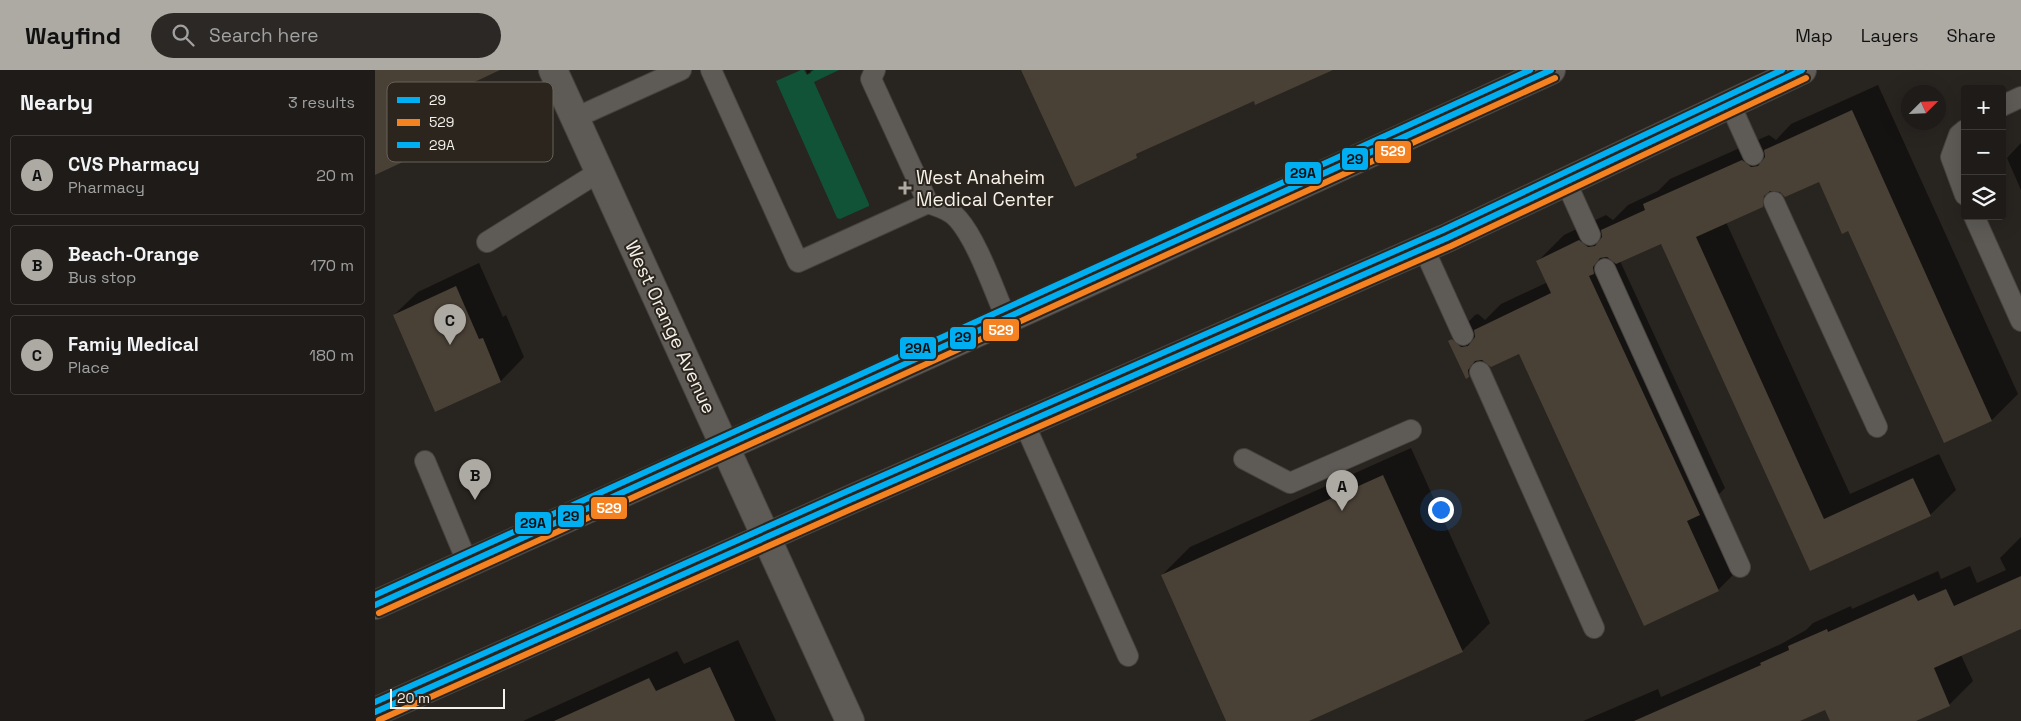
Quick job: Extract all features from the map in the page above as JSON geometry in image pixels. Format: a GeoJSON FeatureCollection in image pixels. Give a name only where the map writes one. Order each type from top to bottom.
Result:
{"type":"FeatureCollection","features":[{"type":"Feature","properties":{"kind":"main road"},"geometry":{"type":"LineString","coordinates":[[375,605],[1007,320],[1551,70]]}},
{"type":"Feature","properties":{"kind":"main road"},"geometry":{"type":"LineString","coordinates":[[375,712],[1424,248],[1802,70]]}},
{"type":"Feature","properties":{"kind":"street","name":"West Orange Avenue"},"geometry":{"type":"LineString","coordinates":[[553,70],[850,721]]}},
{"type":"Feature","properties":{"kind":"lane"},"geometry":{"type":"LineString","coordinates":[[575,118],[681,70]]}},
{"type":"Feature","properties":{"kind":"lane"},"geometry":{"type":"LineString","coordinates":[[711,70],[798,262],[928,203],[942,208],[957,218],[968,233],[1007,320]]}},
{"type":"Feature","properties":{"kind":"lane"},"geometry":{"type":"LineString","coordinates":[[875,70],[871,79],[928,203]]}},
{"type":"Feature","properties":{"kind":"lane"},"geometry":{"type":"LineString","coordinates":[[2006,104],[2021,98]]}},
{"type":"Feature","properties":{"kind":"lane"},"geometry":{"type":"LineString","coordinates":[[1730,104],[1753,155]]}},
{"type":"Feature","properties":{"kind":"lane"},"geometry":{"type":"LineString","coordinates":[[1961,133],[1951,157],[1961,184]]}},
{"type":"Feature","properties":{"kind":"lane"},"geometry":{"type":"LineString","coordinates":[[487,242],[599,172]]}},
{"type":"Feature","properties":{"kind":"lane"},"geometry":{"type":"LineString","coordinates":[[1566,182],[1590,235]]}},
{"type":"Feature","properties":{"kind":"lane"},"geometry":{"type":"LineString","coordinates":[[1774,202],[1877,427]]}},
{"type":"Feature","properties":{"kind":"lane"},"geometry":{"type":"LineString","coordinates":[[1976,220],[2021,321]]}},
{"type":"Feature","properties":{"kind":"lane"},"geometry":{"type":"LineString","coordinates":[[1424,248],[1463,334]]}},
{"type":"Feature","properties":{"kind":"lane"},"geometry":{"type":"LineString","coordinates":[[1605,269],[1739,567]]}},
{"type":"Feature","properties":{"kind":"lane"},"geometry":{"type":"LineString","coordinates":[[1479,372],[1594,628]]}},
{"type":"Feature","properties":{"kind":"lane"},"geometry":{"type":"LineString","coordinates":[[1024,424],[1128,656]]}},
{"type":"Feature","properties":{"kind":"lane"},"geometry":{"type":"LineString","coordinates":[[1244,459],[1290,483],[1411,430]]}},
{"type":"Feature","properties":{"kind":"lane"},"geometry":{"type":"LineString","coordinates":[[425,461],[467,564]]}},
{"type":"Feature","properties":{"kind":"green space"},"geometry":{"type":"Polygon","coordinates":[[[804,70],[807,75],[811,73],[810,70],[839,70],[814,82],[869,204],[869,206],[840,219],[837,218],[776,81],[804,70]]]}},
{"type":"Feature","properties":{"kind":"building"},"geometry":{"type":"Polygon","coordinates":[[[375,70],[500,70],[475,82],[387,82],[387,162],[403,162],[375,175],[375,70]]]}},
{"type":"Feature","properties":{"kind":"building"},"geometry":{"type":"Polygon","coordinates":[[[1021,70],[1333,70],[1255,105],[1254,101],[1136,154],[1137,158],[1075,187],[1021,70]]]}},
{"type":"Feature","properties":{"kind":"building"},"geometry":{"type":"Polygon","coordinates":[[[1852,110],[1992,421],[1944,443],[1848,231],[1842,234],[1819,182],[1785,197],[1780,192],[1770,191],[1764,196],[1763,207],[1696,237],[1824,519],[1913,478],[1931,516],[1810,571],[1661,244],[1616,264],[1607,257],[1600,258],[1593,267],[1594,274],[1589,276],[1700,515],[1687,521],[1719,591],[1644,626],[1519,354],[1491,367],[1482,360],[1475,361],[1468,370],[1469,377],[1466,379],[1448,341],[1452,339],[1461,347],[1468,346],[1475,337],[1474,330],[1551,293],[1536,261],[1579,240],[1588,247],[1595,246],[1602,237],[1601,230],[1645,210],[1643,204],[1742,160],[1751,167],[1758,166],[1765,157],[1764,150],[1852,110]]]}},
{"type":"Feature","properties":{"kind":"building"},"geometry":{"type":"Polygon","coordinates":[[[456,286],[479,339],[483,338],[501,382],[435,412],[393,315],[456,286]]]}},
{"type":"Feature","properties":{"kind":"building"},"geometry":{"type":"Polygon","coordinates":[[[1383,475],[1463,652],[1309,721],[1226,721],[1161,575],[1383,475]]]}},
{"type":"Feature","properties":{"kind":"building"},"geometry":{"type":"Polygon","coordinates":[[[2021,576],[2021,629],[1934,668],[1950,706],[1916,721],[1830,721],[1825,710],[1800,721],[1634,721],[1761,665],[1760,663],[1789,650],[1788,646],[1827,629],[1828,632],[1914,594],[1918,601],[1946,589],[1954,606],[2021,576]]]}},
{"type":"Feature","properties":{"kind":"building"},"geometry":{"type":"Polygon","coordinates":[[[710,667],[735,721],[554,721],[649,678],[656,691],[710,667]]]}},
{"type":"Feature","properties":{"kind":"transit line","name":"29A"},"geometry":{"type":"LineString","coordinates":[[375,595],[1530,70]]}},
{"type":"Feature","properties":{"kind":"transit line","name":"29"},"geometry":{"type":"LineString","coordinates":[[375,605],[1551,70]]}},
{"type":"Feature","properties":{"kind":"transit line","name":"29A"},"geometry":{"type":"LineString","coordinates":[[375,702],[841,494],[1443,230],[1782,70]]}},
{"type":"Feature","properties":{"kind":"transit line","name":"29"},"geometry":{"type":"LineString","coordinates":[[375,712],[845,502],[1447,238],[1802,70]]}},
{"type":"Feature","properties":{"kind":"transit line","name":"529"},"geometry":{"type":"LineString","coordinates":[[379,613],[1555,78]]}},
{"type":"Feature","properties":{"kind":"transit line","name":"529"},"geometry":{"type":"LineString","coordinates":[[379,720],[849,510],[1451,246],[1806,78]]}},
{"type":"Feature","properties":{"kind":"place","name":"West Anaheim Medical Center"},"geometry":{"type":"Point","coordinates":[905,188]}},
{"type":"Feature","properties":{"kind":"place","name":"Famiy Medical"},"geometry":{"type":"Point","coordinates":[450,345]}},
{"type":"Feature","properties":{"kind":"place","name":"Beach-Orange"},"geometry":{"type":"Point","coordinates":[475,500]}},
{"type":"Feature","properties":{"kind":"place","name":"CVS Pharmacy"},"geometry":{"type":"Point","coordinates":[1342,511]}}]}
